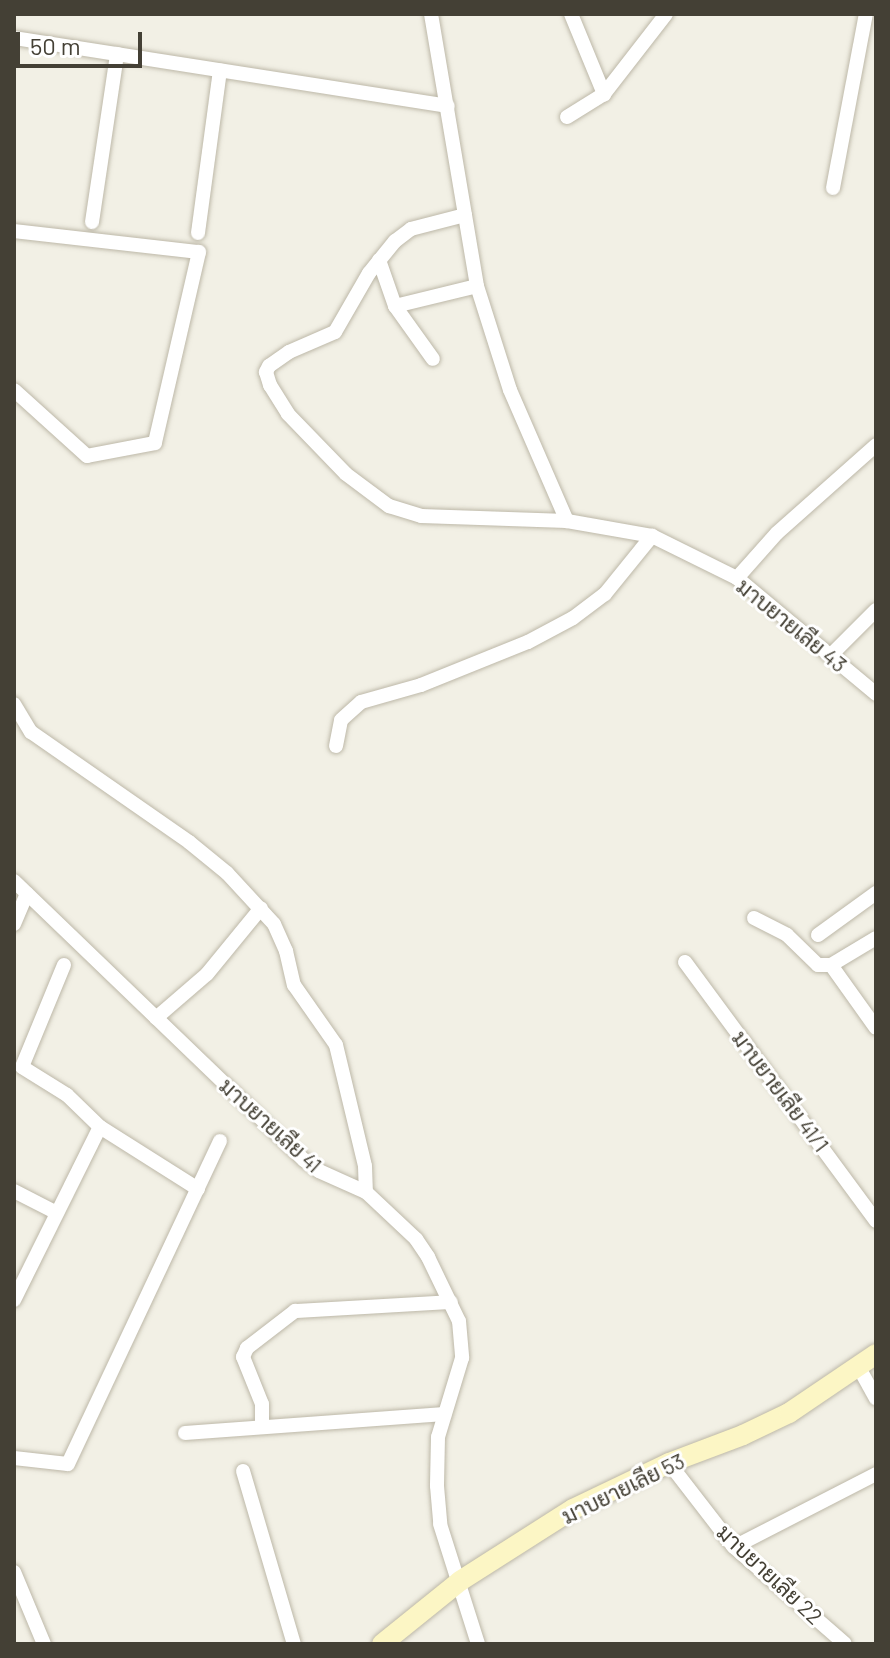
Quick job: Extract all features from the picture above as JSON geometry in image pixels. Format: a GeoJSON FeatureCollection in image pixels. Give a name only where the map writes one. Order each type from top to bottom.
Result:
{"type":"FeatureCollection","features":[{"type":"Feature","properties":{"kind":"street"},"geometry":{"type":"LineString","coordinates":[[431,14],[477,286],[510,390],[567,521]]}},
{"type":"Feature","properties":{"kind":"street"},"geometry":{"type":"LineString","coordinates":[[571,14],[604,94]]}},
{"type":"Feature","properties":{"kind":"street"},"geometry":{"type":"LineString","coordinates":[[567,117],[604,94],[666,14]]}},
{"type":"Feature","properties":{"kind":"street"},"geometry":{"type":"LineString","coordinates":[[833,188],[866,14]]}},
{"type":"Feature","properties":{"kind":"street"},"geometry":{"type":"LineString","coordinates":[[14,38],[448,106]]}},
{"type":"Feature","properties":{"kind":"street"},"geometry":{"type":"LineString","coordinates":[[92,222],[117,54]]}},
{"type":"Feature","properties":{"kind":"street"},"geometry":{"type":"LineString","coordinates":[[198,233],[220,70]]}},
{"type":"Feature","properties":{"kind":"street"},"geometry":{"type":"LineString","coordinates":[[433,359],[395,306],[379,260],[411,229],[465,215]]}},
{"type":"Feature","properties":{"kind":"street"},"geometry":{"type":"LineString","coordinates":[[14,231],[199,252],[155,443],[87,456],[14,390]]}},
{"type":"Feature","properties":{"kind":"street","name":"มาบยายเลีย 43"},"geometry":{"type":"LineString","coordinates":[[379,260],[335,332],[289,352],[269,366],[266,372],[270,385],[288,414],[346,474],[389,506],[421,516],[567,521],[652,536],[737,578],[876,694]]}},
{"type":"Feature","properties":{"kind":"street"},"geometry":{"type":"LineString","coordinates":[[395,306],[477,286]]}},
{"type":"Feature","properties":{"kind":"street"},"geometry":{"type":"LineString","coordinates":[[737,578],[777,533],[876,445]]}},
{"type":"Feature","properties":{"kind":"street"},"geometry":{"type":"LineString","coordinates":[[336,746],[341,720],[361,702],[421,685],[528,642],[573,618],[605,594],[652,536]]}},
{"type":"Feature","properties":{"kind":"street"},"geometry":{"type":"LineString","coordinates":[[830,656],[876,610]]}},
{"type":"Feature","properties":{"kind":"street"},"geometry":{"type":"LineString","coordinates":[[14,704],[31,732],[189,842],[261,908],[274,924],[286,951],[294,985],[336,1045],[365,1166],[366,1192]]}},
{"type":"Feature","properties":{"kind":"street","name":"มาบยายเลีย 41"},"geometry":{"type":"LineString","coordinates":[[14,881],[304,1160],[319,1171],[366,1192],[416,1239],[459,1321],[462,1358],[444,1414],[437,1465],[440,1524],[478,1644]]}},
{"type":"Feature","properties":{"kind":"street"},"geometry":{"type":"LineString","coordinates":[[818,935],[876,893]]}},
{"type":"Feature","properties":{"kind":"street"},"geometry":{"type":"LineString","coordinates":[[14,924],[27,894]]}},
{"type":"Feature","properties":{"kind":"street"},"geometry":{"type":"LineString","coordinates":[[156,1018],[207,974],[261,908]]}},
{"type":"Feature","properties":{"kind":"street"},"geometry":{"type":"LineString","coordinates":[[754,918],[787,935],[810,961],[818,965],[831,965],[876,938]]}},
{"type":"Feature","properties":{"kind":"street","name":"มาบยายเลีย 41/1"},"geometry":{"type":"LineString","coordinates":[[685,962],[876,1221]]}},
{"type":"Feature","properties":{"kind":"street"},"geometry":{"type":"LineString","coordinates":[[64,965],[22,1067],[67,1095],[100,1127],[198,1189]]}},
{"type":"Feature","properties":{"kind":"street"},"geometry":{"type":"LineString","coordinates":[[831,965],[876,1028]]}},
{"type":"Feature","properties":{"kind":"street"},"geometry":{"type":"LineString","coordinates":[[14,1300],[100,1127]]}},
{"type":"Feature","properties":{"kind":"street"},"geometry":{"type":"LineString","coordinates":[[14,1458],[68,1464],[220,1141]]}},
{"type":"Feature","properties":{"kind":"street"},"geometry":{"type":"LineString","coordinates":[[14,1191],[57,1213]]}},
{"type":"Feature","properties":{"kind":"street"},"geometry":{"type":"LineString","coordinates":[[262,1427],[262,1404],[243,1357],[247,1348],[295,1311],[451,1302]]}},
{"type":"Feature","properties":{"kind":"street","name":"มาบยายเลีย 53"},"geometry":{"type":"LineString","coordinates":[[382,1644],[460,1581],[573,1509],[669,1463],[789,1413],[876,1354]]}},
{"type":"Feature","properties":{"kind":"street"},"geometry":{"type":"LineString","coordinates":[[858,1366],[876,1398]]}},
{"type":"Feature","properties":{"kind":"street"},"geometry":{"type":"LineString","coordinates":[[185,1433],[444,1414]]}},
{"type":"Feature","properties":{"kind":"street","name":"มาบยายเลีย 22"},"geometry":{"type":"LineString","coordinates":[[669,1463],[734,1547],[845,1644]]}},
{"type":"Feature","properties":{"kind":"street"},"geometry":{"type":"LineString","coordinates":[[243,1471],[294,1644]]}},
{"type":"Feature","properties":{"kind":"street"},"geometry":{"type":"LineString","coordinates":[[734,1547],[876,1474]]}},
{"type":"Feature","properties":{"kind":"street"},"geometry":{"type":"LineString","coordinates":[[14,1572],[44,1644]]}}]}
